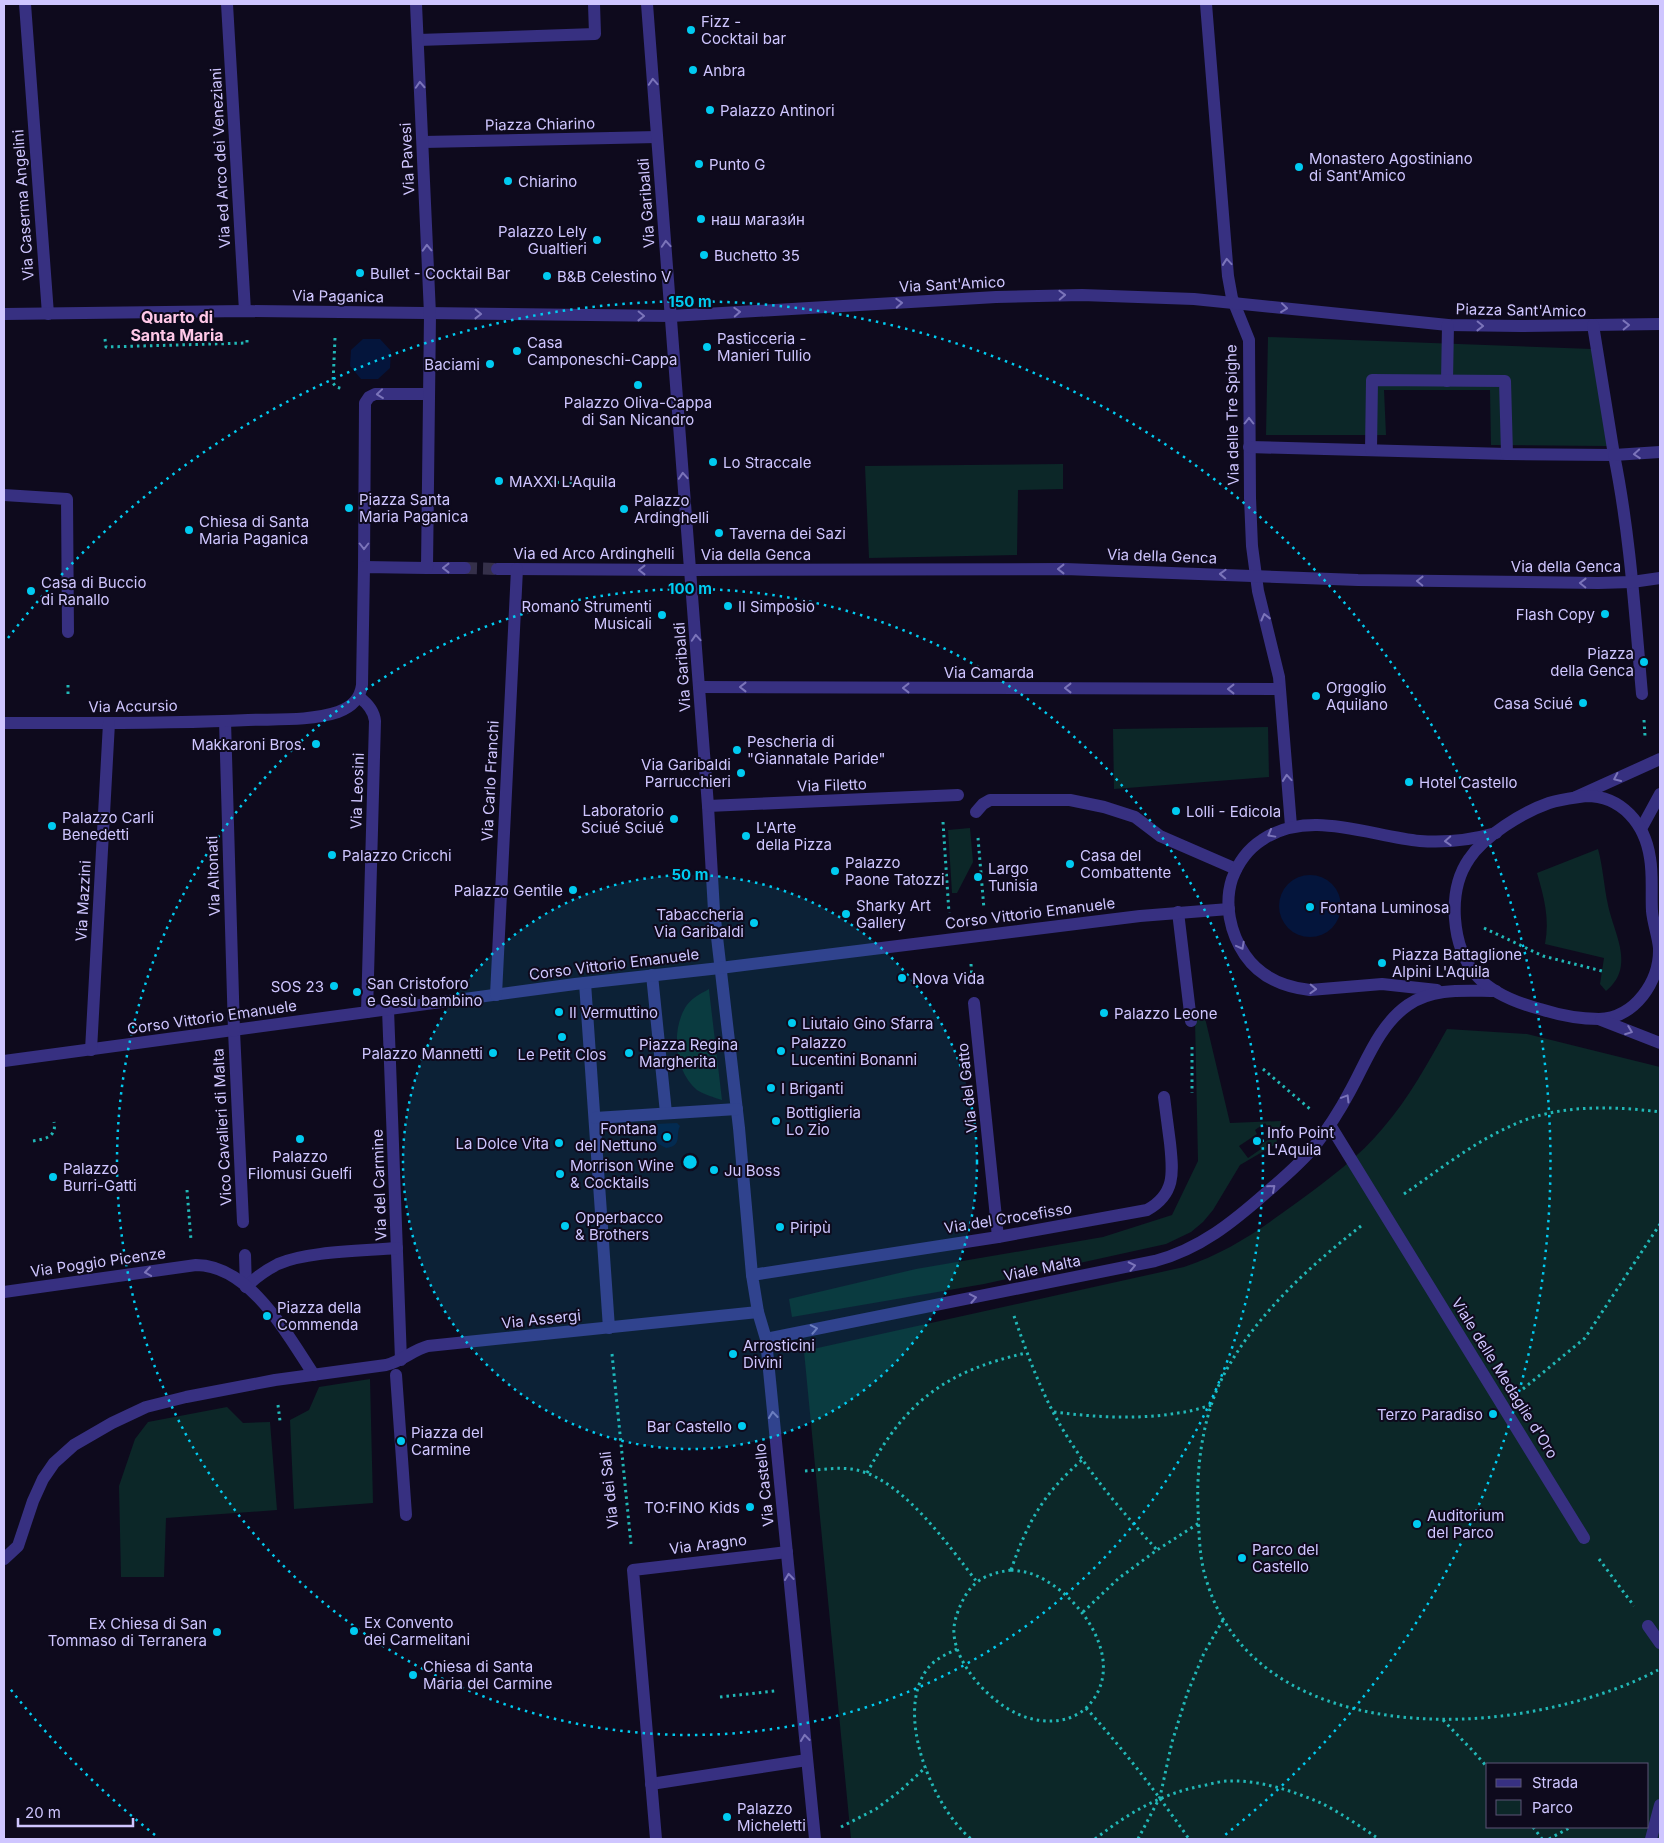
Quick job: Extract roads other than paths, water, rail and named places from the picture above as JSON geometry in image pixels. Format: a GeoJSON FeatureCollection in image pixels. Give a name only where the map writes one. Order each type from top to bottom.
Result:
{"type":"FeatureCollection","features":[{"type":"Feature","properties":{"kind":"street","name":"Via Caserma Angelini"},"geometry":{"type":"LineString","coordinates":[[25,4],[48,314]]}},
{"type":"Feature","properties":{"kind":"street","name":"Via ed Arco dei Veneziani"},"geometry":{"type":"LineString","coordinates":[[227,4],[245,311]]}},
{"type":"Feature","properties":{"kind":"street","name":"Via Pavesi"},"geometry":{"type":"LineString","coordinates":[[416,4],[430,314]]}},
{"type":"Feature","properties":{"kind":"street"},"geometry":{"type":"LineString","coordinates":[[418,40],[595,34],[594,4]]}},
{"type":"Feature","properties":{"kind":"street","name":"Via Garibaldi"},"geometry":{"type":"LineString","coordinates":[[648,4],[691,570],[714,911],[720,968]]}},
{"type":"Feature","properties":{"kind":"street","name":"Via delle Tre Spighe"},"geometry":{"type":"LineString","coordinates":[[1206,4],[1228,276],[1235,304],[1249,340],[1251,532],[1256,575],[1275,657],[1291,826]]}},
{"type":"Feature","properties":{"kind":"street","name":"Piazza Chiarino"},"geometry":{"type":"LineString","coordinates":[[422,142],[657,137]]}},
{"type":"Feature","properties":{"kind":"street","name":"Via Sant'Amico"},"geometry":{"type":"LineString","coordinates":[[671,316],[996,297],[1082,295],[1177,298],[1235,304]]}},
{"type":"Feature","properties":{"kind":"street","name":"Piazza Sant'Amico"},"geometry":{"type":"LineString","coordinates":[[1235,304],[1448,325],[1593,325],[1621,497],[1632,582]]}},
{"type":"Feature","properties":{"kind":"street","name":"Via Paganica"},"geometry":{"type":"LineString","coordinates":[[4,314],[245,311],[671,316]]}},
{"type":"Feature","properties":{"kind":"street"},"geometry":{"type":"LineString","coordinates":[[427,568],[430,314]]}},
{"type":"Feature","properties":{"kind":"street"},"geometry":{"type":"LineString","coordinates":[[1593,325],[1660,324]]}},
{"type":"Feature","properties":{"kind":"street"},"geometry":{"type":"LineString","coordinates":[[1447,381],[1448,325]]}},
{"type":"Feature","properties":{"kind":"street"},"geometry":{"type":"LineString","coordinates":[[1371,450],[1372,380],[1505,381],[1507,454]]}},
{"type":"Feature","properties":{"kind":"street"},"geometry":{"type":"LineString","coordinates":[[359,697],[362,685],[365,406],[369,397],[375,394],[429,394]]}},
{"type":"Feature","properties":{"kind":"street"},"geometry":{"type":"LineString","coordinates":[[1249,447],[1507,454],[1614,455],[1660,452]]}},
{"type":"Feature","properties":{"kind":"street"},"geometry":{"type":"LineString","coordinates":[[4,495],[67,499],[68,632]]}},
{"type":"Feature","properties":{"kind":"street"},"geometry":{"type":"LineString","coordinates":[[364,567],[465,568]]}},
{"type":"Feature","properties":{"kind":"street","name":"Via ed Arco Ardinghelli"},"geometry":{"type":"LineString","coordinates":[[497,569],[691,570]]}},
{"type":"Feature","properties":{"kind":"street","name":"Via Carlo Franchi"},"geometry":{"type":"LineString","coordinates":[[496,994],[516,569]]}},
{"type":"Feature","properties":{"kind":"street","name":"Via della Genca"},"geometry":{"type":"LineString","coordinates":[[691,570],[1065,569],[1358,580],[1632,582]]}},
{"type":"Feature","properties":{"kind":"street"},"geometry":{"type":"LineString","coordinates":[[1642,694],[1632,582],[1660,578]]}},
{"type":"Feature","properties":{"kind":"street","name":"Via Camarda"},"geometry":{"type":"LineString","coordinates":[[699,687],[1279,689]]}},
{"type":"Feature","properties":{"kind":"street","name":"Via Accursio"},"geometry":{"type":"LineString","coordinates":[[4,723],[263,720],[331,714],[348,707],[359,697]]}},
{"type":"Feature","properties":{"kind":"street","name":"Via Leosini"},"geometry":{"type":"LineString","coordinates":[[359,697],[369,705],[375,715],[367,1012]]}},
{"type":"Feature","properties":{"kind":"street","name":"Via Altonati"},"geometry":{"type":"LineString","coordinates":[[225,721],[234,1030]]}},
{"type":"Feature","properties":{"kind":"street","name":"Via Mazzini"},"geometry":{"type":"LineString","coordinates":[[91,1050],[109,723]]}},
{"type":"Feature","properties":{"kind":"street"},"geometry":{"type":"LineString","coordinates":[[1574,798],[1660,759]]}},
{"type":"Feature","properties":{"kind":"street"},"geometry":{"type":"LineString","coordinates":[[1641,829],[1660,794]]}},
{"type":"Feature","properties":{"kind":"street","name":"Via Filetto"},"geometry":{"type":"LineString","coordinates":[[708,806],[958,795]]}},
{"type":"Feature","properties":{"kind":"street"},"geometry":{"type":"LineString","coordinates":[[1596,796],[1624,808],[1641,829],[1656,861],[1659,957],[1655,974],[1647,989],[1636,1003],[1614,1017],[1598,1019],[1554,1014],[1522,1004],[1496,991],[1478,977],[1464,956],[1459,943],[1455,914],[1458,885],[1468,860],[1482,843],[1538,807],[1562,799],[1596,796]]}},
{"type":"Feature","properties":{"kind":"street"},"geometry":{"type":"LineString","coordinates":[[976,812],[983,804],[990,800],[1038,799],[1080,801],[1138,818],[1163,838],[1236,869]]}},
{"type":"Feature","properties":{"kind":"street"},"geometry":{"type":"LineString","coordinates":[[1496,833],[1468,840],[1433,842],[1333,826],[1311,824],[1291,826],[1272,833],[1250,849],[1236,869],[1230,889],[1228,909],[1233,929],[1242,950],[1250,961],[1267,976],[1287,986],[1320,990],[1352,985],[1382,984],[1444,991],[1496,991]]}},
{"type":"Feature","properties":{"kind":"street","name":"Corso Vittorio Emanuele"},"geometry":{"type":"LineString","coordinates":[[4,1062],[496,994],[720,968],[968,936],[1178,912],[1228,909]]}},
{"type":"Feature","properties":{"kind":"street"},"geometry":{"type":"LineString","coordinates":[[1178,912],[1191,1021]]}},
{"type":"Feature","properties":{"kind":"street"},"geometry":{"type":"LineString","coordinates":[[595,1118],[737,1109],[720,968]]}},
{"type":"Feature","properties":{"kind":"street"},"geometry":{"type":"LineString","coordinates":[[652,975],[666,1114]]}},
{"type":"Feature","properties":{"kind":"street"},"geometry":{"type":"LineString","coordinates":[[585,983],[609,1328]]}},
{"type":"Feature","properties":{"kind":"street"},"geometry":{"type":"LineString","coordinates":[[1330,1125],[1349,1094],[1374,1046],[1390,1022],[1416,1000],[1444,991]]}},
{"type":"Feature","properties":{"kind":"street","name":"Via del Gatto"},"geometry":{"type":"LineString","coordinates":[[974,1004],[998,1237]]}},
{"type":"Feature","properties":{"kind":"street","name":"Via del Carmine"},"geometry":{"type":"LineString","coordinates":[[388,1009],[401,1360]]}},
{"type":"Feature","properties":{"kind":"street"},"geometry":{"type":"LineString","coordinates":[[1598,1019],[1660,1043]]}},
{"type":"Feature","properties":{"kind":"street","name":"Vico Cavalieri di Malta"},"geometry":{"type":"LineString","coordinates":[[234,1030],[243,1222]]}},
{"type":"Feature","properties":{"kind":"street","name":"Via del Crocefisso"},"geometry":{"type":"LineString","coordinates":[[752,1275],[1138,1213],[1154,1206],[1168,1190],[1172,1172],[1164,1097]]}},
{"type":"Feature","properties":{"kind":"street","name":"Via Castello"},"geometry":{"type":"LineString","coordinates":[[737,1109],[752,1275],[758,1312],[766,1338],[816,1839]]}},
{"type":"Feature","properties":{"kind":"street","name":"Viale Malta"},"geometry":{"type":"LineString","coordinates":[[766,1338],[1155,1261],[1188,1250],[1218,1232],[1242,1214],[1296,1166],[1313,1148],[1330,1125]]}},
{"type":"Feature","properties":{"kind":"street","name":"Viale delle Medaglie d'Oro"},"geometry":{"type":"LineString","coordinates":[[1330,1125],[1584,1538]]}},
{"type":"Feature","properties":{"kind":"street"},"geometry":{"type":"LineString","coordinates":[[246,1287],[268,1269],[291,1259],[397,1248]]}},
{"type":"Feature","properties":{"kind":"street"},"geometry":{"type":"LineString","coordinates":[[4,1559],[18,1546],[33,1501],[44,1478],[61,1455],[74,1445],[112,1423],[146,1407],[216,1391],[314,1375],[268,1308],[246,1287],[245,1255]]}},
{"type":"Feature","properties":{"kind":"street","name":"Via Poggio Picenze"},"geometry":{"type":"LineString","coordinates":[[4,1292],[196,1265],[218,1269],[246,1287]]}},
{"type":"Feature","properties":{"kind":"street","name":"Via Assergi"},"geometry":{"type":"LineString","coordinates":[[314,1375],[386,1365],[401,1360],[415,1351],[428,1346],[758,1312]]}},
{"type":"Feature","properties":{"kind":"street"},"geometry":{"type":"LineString","coordinates":[[396,1375],[406,1515]]}},
{"type":"Feature","properties":{"kind":"street","name":"Via Aragno"},"geometry":{"type":"LineString","coordinates":[[651,1784],[633,1570],[787,1552]]}},
{"type":"Feature","properties":{"kind":"street"},"geometry":{"type":"LineString","coordinates":[[1648,1626],[1660,1643]]}},
{"type":"Feature","properties":{"kind":"street"},"geometry":{"type":"LineString","coordinates":[[656,1839],[651,1784],[808,1760]]}},
{"type":"Feature","properties":{"kind":"street"},"geometry":{"type":"LineString","coordinates":[[1651,1839],[1660,1805]]}},
{"type":"Feature","properties":{"kind":"water"},"geometry":{"type":"Polygon","coordinates":[[[363,339],[380,339],[391,351],[390,368],[378,379],[361,379],[350,366],[351,350],[363,339]]]}},
{"type":"Feature","properties":{"kind":"water","name":"Fontana Luminosa"},"geometry":{"type":"Polygon","coordinates":[[[1304,875],[1316,875],[1332,884],[1339,894],[1341,906],[1339,918],[1332,928],[1316,937],[1304,937],[1293,932],[1284,923],[1279,912],[1279,900],[1284,889],[1293,880],[1304,875]]]}},
{"type":"Feature","properties":{"kind":"water","name":"Fontana del Nettuno"},"geometry":{"type":"Polygon","coordinates":[[[677,1123],[680,1126],[678,1140],[675,1145],[666,1148],[657,1143],[656,1131],[653,1129],[656,1124],[677,1123]]]}},
{"type":"Feature","properties":{"kind":"tunnel"},"geometry":{"type":"LineString","coordinates":[[465,568],[497,569]]}},
{"type":"Feature","properties":{"kind":"place","name":"Fizz - Cocktail bar"},"geometry":{"type":"Point","coordinates":[691,30]}},
{"type":"Feature","properties":{"kind":"place","name":"Anbra"},"geometry":{"type":"Point","coordinates":[693,70]}},
{"type":"Feature","properties":{"kind":"place","name":"Palazzo Antinori"},"geometry":{"type":"Point","coordinates":[710,110]}},
{"type":"Feature","properties":{"kind":"place","name":"Punto G"},"geometry":{"type":"Point","coordinates":[699,164]}},
{"type":"Feature","properties":{"kind":"place","name":"Monastero Agostiniano di Sant'Amico"},"geometry":{"type":"Point","coordinates":[1299,167]}},
{"type":"Feature","properties":{"kind":"place","name":"Chiarino"},"geometry":{"type":"Point","coordinates":[508,181]}},
{"type":"Feature","properties":{"kind":"place","name":"наш магази́н"},"geometry":{"type":"Point","coordinates":[701,219]}},
{"type":"Feature","properties":{"kind":"place","name":"Palazzo Lely Gualtieri"},"geometry":{"type":"Point","coordinates":[597,240]}},
{"type":"Feature","properties":{"kind":"place","name":"Buchetto 35"},"geometry":{"type":"Point","coordinates":[704,255]}},
{"type":"Feature","properties":{"kind":"place","name":"Bullet - Cocktail Bar"},"geometry":{"type":"Point","coordinates":[360,273]}},
{"type":"Feature","properties":{"kind":"place","name":"B&B Celestino V"},"geometry":{"type":"Point","coordinates":[547,276]}},
{"type":"Feature","properties":{"kind":"place","name":"Pasticceria - Manieri Tullio"},"geometry":{"type":"Point","coordinates":[707,347]}},
{"type":"Feature","properties":{"kind":"place","name":"Casa Camponeschi-Cappa"},"geometry":{"type":"Point","coordinates":[517,351]}},
{"type":"Feature","properties":{"kind":"place","name":"Baciami"},"geometry":{"type":"Point","coordinates":[490,364]}},
{"type":"Feature","properties":{"kind":"place","name":"Palazzo Oliva-Cappa di San Nicandro"},"geometry":{"type":"Point","coordinates":[638,385]}},
{"type":"Feature","properties":{"kind":"place","name":"Lo Straccale"},"geometry":{"type":"Point","coordinates":[713,462]}},
{"type":"Feature","properties":{"kind":"place","name":"MAXXI L'Aquila"},"geometry":{"type":"Point","coordinates":[499,481]}},
{"type":"Feature","properties":{"kind":"place","name":"Piazza Santa Maria Paganica"},"geometry":{"type":"Point","coordinates":[349,508]}},
{"type":"Feature","properties":{"kind":"place","name":"Palazzo Ardinghelli"},"geometry":{"type":"Point","coordinates":[624,509]}},
{"type":"Feature","properties":{"kind":"place","name":"Chiesa di Santa Maria Paganica"},"geometry":{"type":"Point","coordinates":[189,530]}},
{"type":"Feature","properties":{"kind":"place","name":"Taverna dei Sazi"},"geometry":{"type":"Point","coordinates":[719,533]}},
{"type":"Feature","properties":{"kind":"place","name":"Casa di Buccio di Ranallo"},"geometry":{"type":"Point","coordinates":[31,591]}},
{"type":"Feature","properties":{"kind":"place","name":"Il Simposio"},"geometry":{"type":"Point","coordinates":[728,606]}},
{"type":"Feature","properties":{"kind":"place","name":"Flash Copy"},"geometry":{"type":"Point","coordinates":[1605,614]}},
{"type":"Feature","properties":{"kind":"place","name":"Romano Strumenti Musicali"},"geometry":{"type":"Point","coordinates":[662,615]}},
{"type":"Feature","properties":{"kind":"place","name":"Piazza della Genca"},"geometry":{"type":"Point","coordinates":[1644,662]}},
{"type":"Feature","properties":{"kind":"place","name":"Orgoglio Aquilano"},"geometry":{"type":"Point","coordinates":[1316,696]}},
{"type":"Feature","properties":{"kind":"place","name":"Casa Sciué"},"geometry":{"type":"Point","coordinates":[1583,703]}},
{"type":"Feature","properties":{"kind":"place","name":"Makkaroni Bros."},"geometry":{"type":"Point","coordinates":[316,744]}},
{"type":"Feature","properties":{"kind":"place","name":"Pescheria di \"Giannatale Paride\""},"geometry":{"type":"Point","coordinates":[737,750]}},
{"type":"Feature","properties":{"kind":"place","name":"Via Garibaldi Parrucchieri"},"geometry":{"type":"Point","coordinates":[741,773]}},
{"type":"Feature","properties":{"kind":"place","name":"Hotel Castello"},"geometry":{"type":"Point","coordinates":[1409,782]}},
{"type":"Feature","properties":{"kind":"place","name":"Lolli - Edicola"},"geometry":{"type":"Point","coordinates":[1176,811]}},
{"type":"Feature","properties":{"kind":"place","name":"Laboratorio Sciué Sciué"},"geometry":{"type":"Point","coordinates":[674,819]}},
{"type":"Feature","properties":{"kind":"place","name":"Palazzo Carli Benedetti"},"geometry":{"type":"Point","coordinates":[52,826]}},
{"type":"Feature","properties":{"kind":"place","name":"L'Arte della Pizza"},"geometry":{"type":"Point","coordinates":[746,836]}},
{"type":"Feature","properties":{"kind":"place","name":"Palazzo Cricchi"},"geometry":{"type":"Point","coordinates":[332,855]}},
{"type":"Feature","properties":{"kind":"place","name":"Casa del Combattente"},"geometry":{"type":"Point","coordinates":[1070,864]}},
{"type":"Feature","properties":{"kind":"place","name":"Palazzo Paone Tatozzi"},"geometry":{"type":"Point","coordinates":[835,871]}},
{"type":"Feature","properties":{"kind":"place","name":"Largo Tunisia"},"geometry":{"type":"Point","coordinates":[978,877]}},
{"type":"Feature","properties":{"kind":"place","name":"Palazzo Gentile"},"geometry":{"type":"Point","coordinates":[573,890]}},
{"type":"Feature","properties":{"kind":"place","name":"Fontana Luminosa"},"geometry":{"type":"Point","coordinates":[1310,907]}},
{"type":"Feature","properties":{"kind":"place","name":"Sharky Art Gallery"},"geometry":{"type":"Point","coordinates":[846,914]}},
{"type":"Feature","properties":{"kind":"place","name":"Tabaccheria Via Garibaldi"},"geometry":{"type":"Point","coordinates":[754,923]}},
{"type":"Feature","properties":{"kind":"place","name":"Piazza Battaglione Alpini L'Aquila"},"geometry":{"type":"Point","coordinates":[1382,963]}},
{"type":"Feature","properties":{"kind":"place","name":"Nova Vida"},"geometry":{"type":"Point","coordinates":[902,978]}},
{"type":"Feature","properties":{"kind":"place","name":"SOS 23"},"geometry":{"type":"Point","coordinates":[334,986]}},
{"type":"Feature","properties":{"kind":"place","name":"San Cristoforo e Gesù bambino"},"geometry":{"type":"Point","coordinates":[357,992]}},
{"type":"Feature","properties":{"kind":"place","name":"Il Vermuttino"},"geometry":{"type":"Point","coordinates":[559,1012]}},
{"type":"Feature","properties":{"kind":"place","name":"Palazzo Leone"},"geometry":{"type":"Point","coordinates":[1104,1013]}},
{"type":"Feature","properties":{"kind":"place","name":"Liutaio Gino Sfarra"},"geometry":{"type":"Point","coordinates":[792,1023]}},
{"type":"Feature","properties":{"kind":"place","name":"Le Petit Clos"},"geometry":{"type":"Point","coordinates":[562,1037]}},
{"type":"Feature","properties":{"kind":"place","name":"Palazzo Lucentini Bonanni"},"geometry":{"type":"Point","coordinates":[781,1051]}},
{"type":"Feature","properties":{"kind":"place","name":"Palazzo Mannetti"},"geometry":{"type":"Point","coordinates":[493,1053]}},
{"type":"Feature","properties":{"kind":"place","name":"Piazza Regina Margherita"},"geometry":{"type":"Point","coordinates":[629,1053]}},
{"type":"Feature","properties":{"kind":"place","name":"I Briganti"},"geometry":{"type":"Point","coordinates":[771,1088]}},
{"type":"Feature","properties":{"kind":"place","name":"Bottiglieria Lo Zio"},"geometry":{"type":"Point","coordinates":[776,1121]}},
{"type":"Feature","properties":{"kind":"place","name":"Fontana del Nettuno"},"geometry":{"type":"Point","coordinates":[667,1137]}},
{"type":"Feature","properties":{"kind":"place","name":"Palazzo Filomusi Guelfi"},"geometry":{"type":"Point","coordinates":[300,1139]}},
{"type":"Feature","properties":{"kind":"place","name":"Info Point L'Aquila"},"geometry":{"type":"Point","coordinates":[1257,1141]}},
{"type":"Feature","properties":{"kind":"place","name":"La Dolce Vita"},"geometry":{"type":"Point","coordinates":[559,1143]}},
{"type":"Feature","properties":{"kind":"place","name":"Ju Boss"},"geometry":{"type":"Point","coordinates":[714,1170]}},
{"type":"Feature","properties":{"kind":"place","name":"Morrison Wine & Cocktails"},"geometry":{"type":"Point","coordinates":[560,1174]}},
{"type":"Feature","properties":{"kind":"place","name":"Palazzo Burri-Gatti"},"geometry":{"type":"Point","coordinates":[53,1177]}},
{"type":"Feature","properties":{"kind":"place","name":"Opperbacco & Brothers"},"geometry":{"type":"Point","coordinates":[565,1226]}},
{"type":"Feature","properties":{"kind":"place","name":"Piripù"},"geometry":{"type":"Point","coordinates":[780,1227]}},
{"type":"Feature","properties":{"kind":"place","name":"Piazza della Commenda"},"geometry":{"type":"Point","coordinates":[267,1316]}},
{"type":"Feature","properties":{"kind":"place","name":"Arrosticini Divini"},"geometry":{"type":"Point","coordinates":[733,1354]}},
{"type":"Feature","properties":{"kind":"place","name":"Terzo Paradiso"},"geometry":{"type":"Point","coordinates":[1493,1414]}},
{"type":"Feature","properties":{"kind":"place","name":"Bar Castello"},"geometry":{"type":"Point","coordinates":[742,1426]}},
{"type":"Feature","properties":{"kind":"place","name":"Piazza del Carmine"},"geometry":{"type":"Point","coordinates":[401,1441]}},
{"type":"Feature","properties":{"kind":"place","name":"TO:FINO Kids"},"geometry":{"type":"Point","coordinates":[750,1507]}},
{"type":"Feature","properties":{"kind":"place","name":"Auditorium del Parco"},"geometry":{"type":"Point","coordinates":[1417,1524]}},
{"type":"Feature","properties":{"kind":"place","name":"Parco del Castello"},"geometry":{"type":"Point","coordinates":[1242,1558]}},
{"type":"Feature","properties":{"kind":"place","name":"Ex Convento dei Carmelitani"},"geometry":{"type":"Point","coordinates":[354,1631]}},
{"type":"Feature","properties":{"kind":"place","name":"Ex Chiesa di San Tommaso di Terranera"},"geometry":{"type":"Point","coordinates":[217,1632]}},
{"type":"Feature","properties":{"kind":"place","name":"Chiesa di Santa Maria del Carmine"},"geometry":{"type":"Point","coordinates":[413,1675]}},
{"type":"Feature","properties":{"kind":"place","name":"Palazzo Micheletti"},"geometry":{"type":"Point","coordinates":[727,1817]}},
{"type":"Feature","properties":{"kind":"district","name":"Quarto di Santa Maria"},"geometry":{"type":"Point","coordinates":[177,326]}}]}
